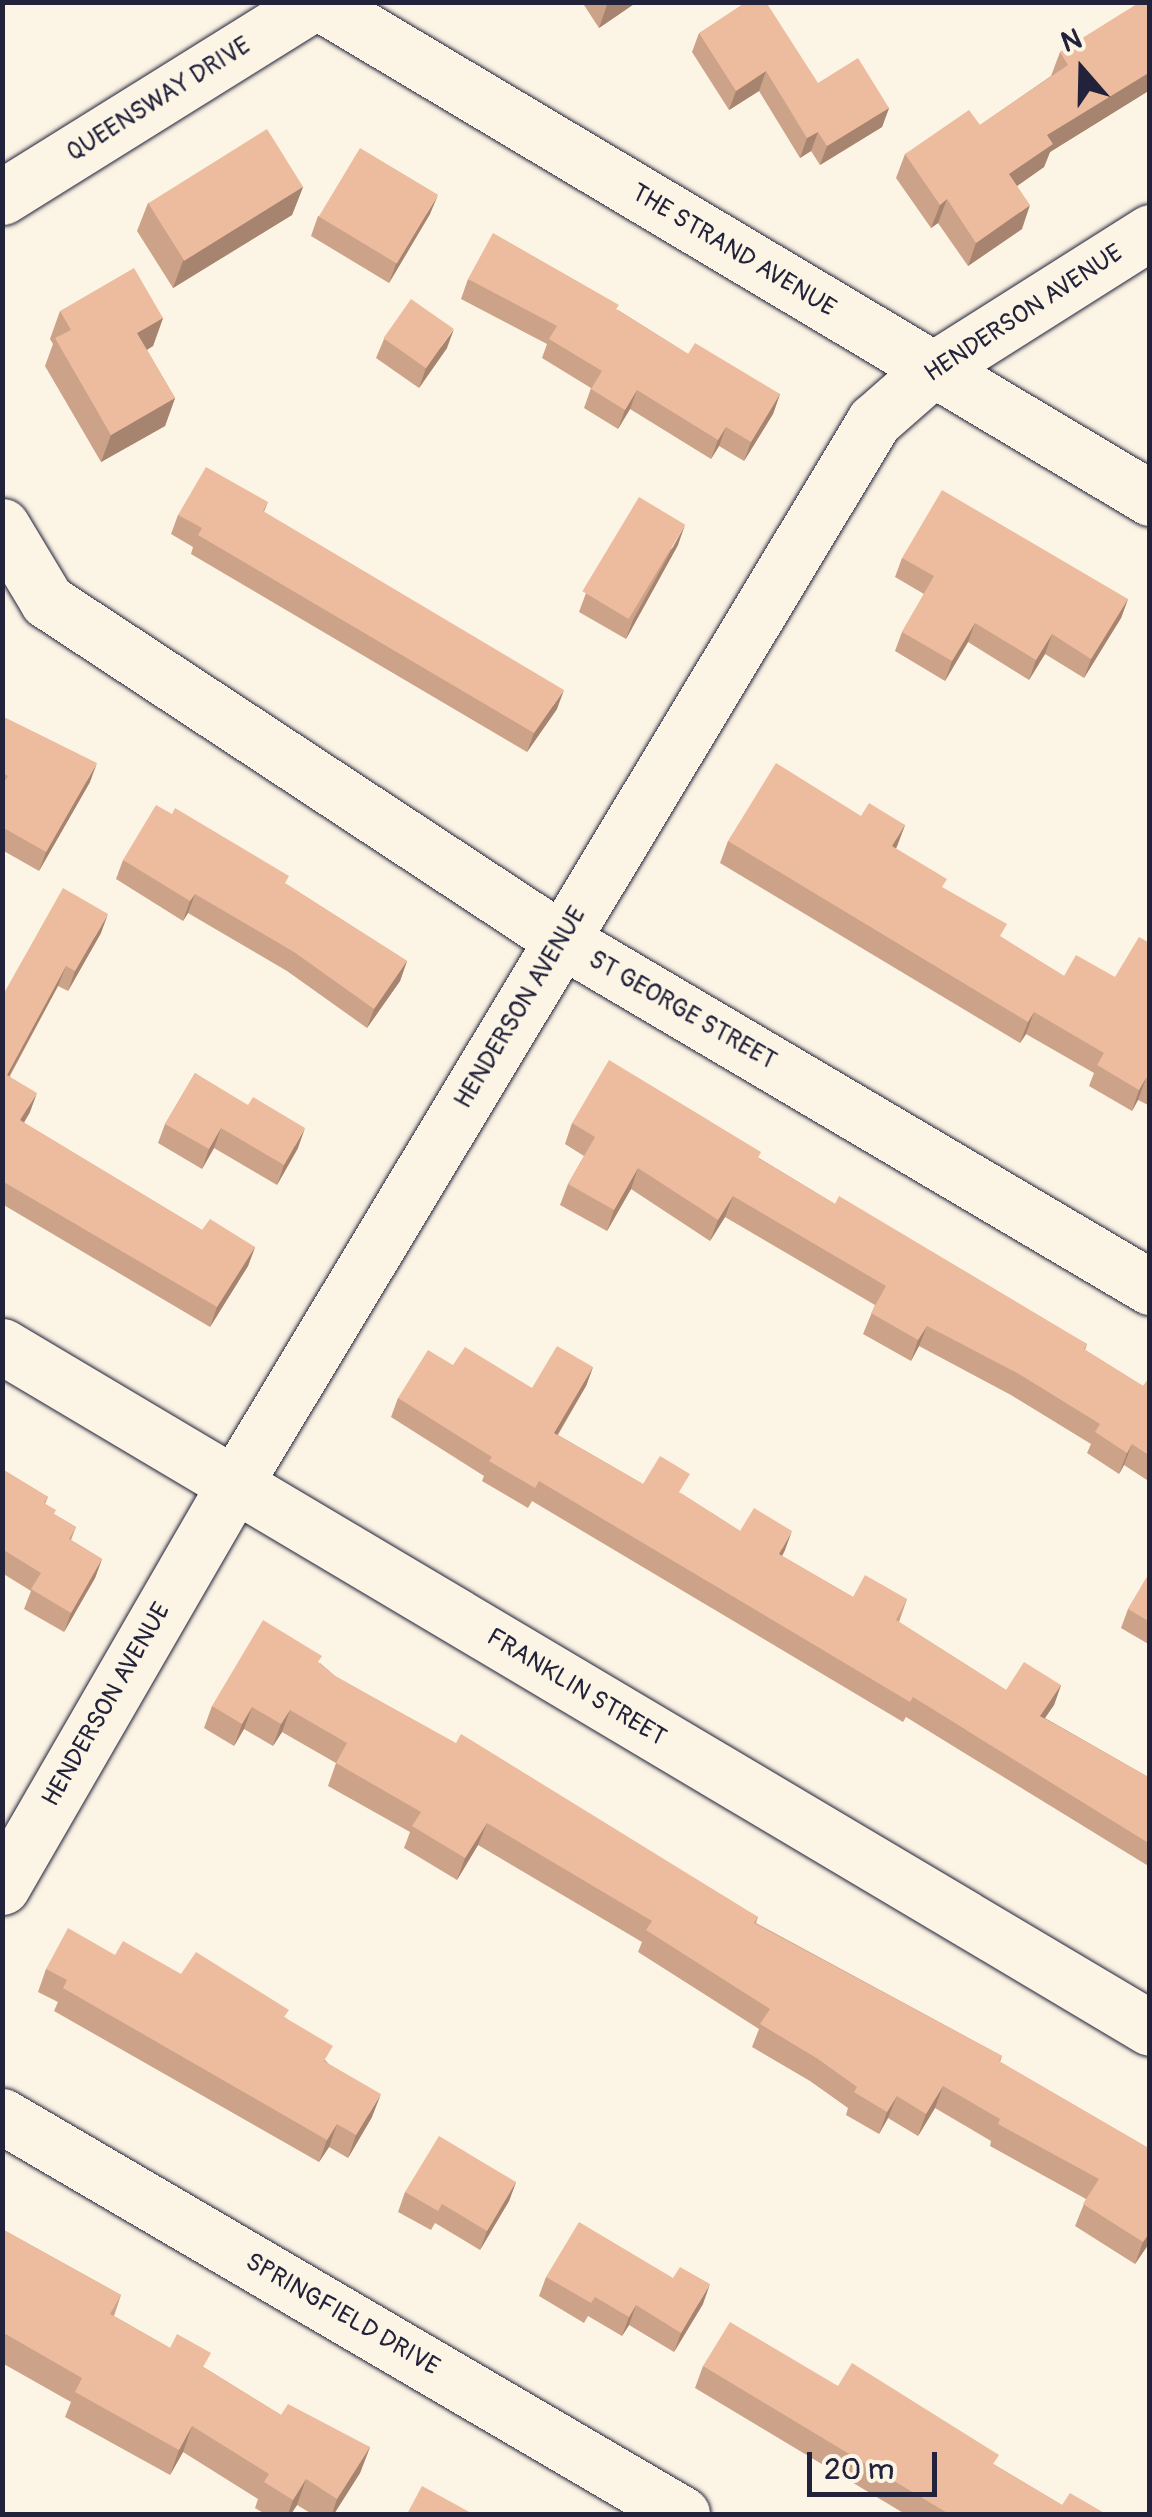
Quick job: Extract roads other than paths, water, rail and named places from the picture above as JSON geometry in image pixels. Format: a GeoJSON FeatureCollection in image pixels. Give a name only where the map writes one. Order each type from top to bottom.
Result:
{"type":"FeatureCollection","features":[{"type":"Feature","properties":{"kind":"street","name":"QUEENSWAY DRIVE"},"geometry":{"type":"LineString","coordinates":[[2,197],[316,2]]}},
{"type":"Feature","properties":{"kind":"street","name":"THE STRAND AVENUE"},"geometry":{"type":"LineString","coordinates":[[316,2],[1150,498]]}},
{"type":"Feature","properties":{"kind":"street","name":"HENDERSON AVENUE"},"geometry":{"type":"LineString","coordinates":[[2,1886],[234,1485],[874,421],[932,370],[1150,232]]}},
{"type":"Feature","properties":{"kind":"street","name":"ST GEORGE STREET"},"geometry":{"type":"LineString","coordinates":[[2,526],[46,601],[562,940],[1150,1286]]}},
{"type":"Feature","properties":{"kind":"street","name":"FRANKLIN STREET"},"geometry":{"type":"LineString","coordinates":[[2,1346],[1150,2028]]}},
{"type":"Feature","properties":{"kind":"street","name":"SPRINGFIELD DRIVE"},"geometry":{"type":"LineString","coordinates":[[2,2116],[682,2514]]}}]}
